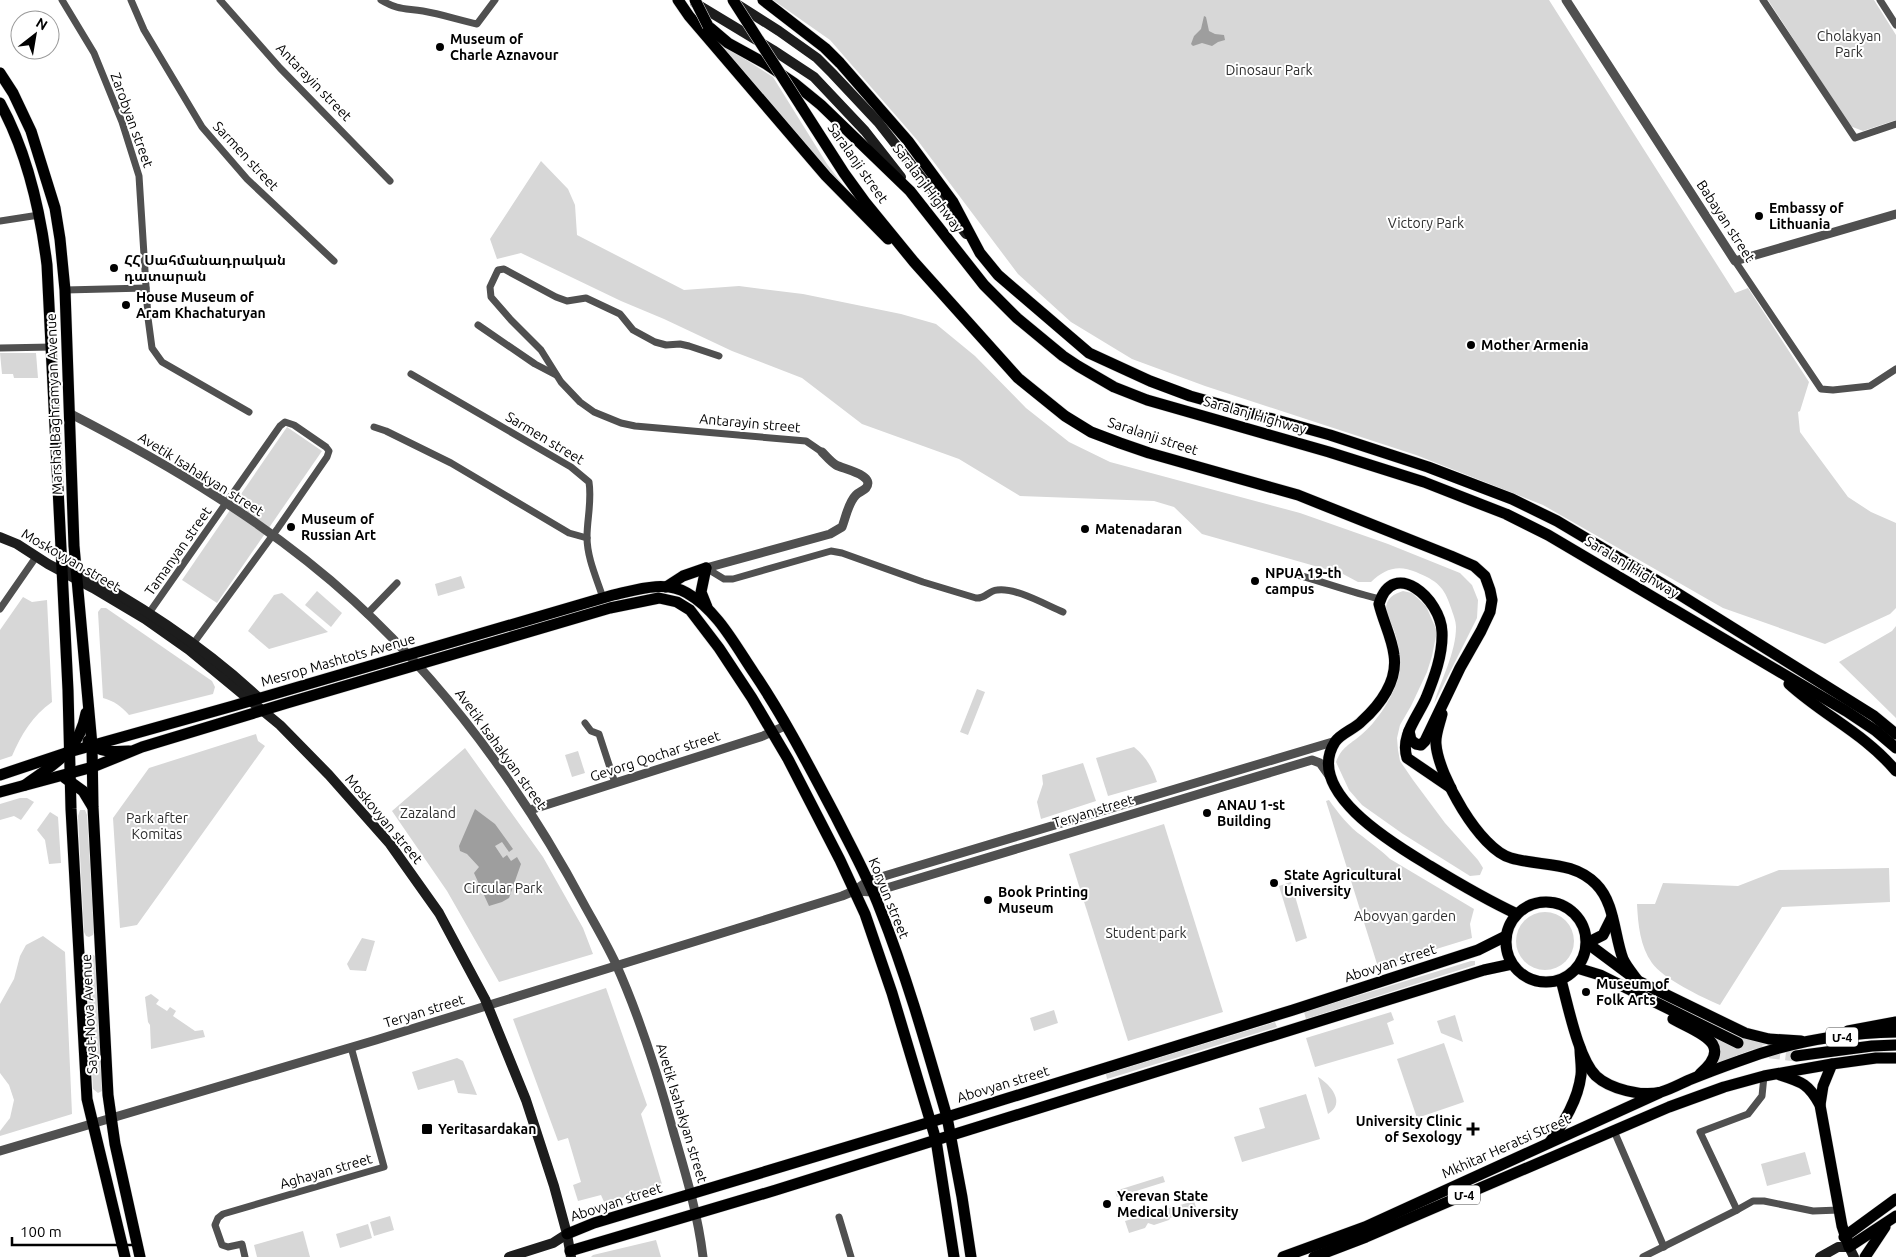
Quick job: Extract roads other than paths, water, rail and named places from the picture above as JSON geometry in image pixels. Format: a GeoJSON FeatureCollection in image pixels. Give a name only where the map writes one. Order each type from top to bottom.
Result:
{"type":"FeatureCollection","features":[{"type":"Feature","properties":{"kind":"main road"},"geometry":{"type":"LineString","coordinates":[[678,0],[689,16],[826,176],[882,234],[914,262]]}},
{"type":"Feature","properties":{"kind":"main road","name":"Saralanj Highway"},"geometry":{"type":"LineString","coordinates":[[690,0],[814,77],[865,131],[984,285],[1017,318],[1078,366],[1114,387],[1148,400],[1329,452],[1424,482],[1506,514],[1548,535],[1846,711],[1876,730],[1896,748]]}},
{"type":"Feature","properties":{"kind":"main road"},"geometry":{"type":"LineString","coordinates":[[695,0],[708,26],[728,43],[766,64],[794,83],[821,105],[910,191]]}},
{"type":"Feature","properties":{"kind":"main road","name":"Saralanji street"},"geometry":{"type":"LineString","coordinates":[[731,0],[849,180],[914,262],[1018,378],[1065,416],[1091,432],[1149,453],[1298,495],[1451,556],[1474,566],[1485,576],[1492,600],[1490,612],[1460,668],[1444,703]]}},
{"type":"Feature","properties":{"kind":"main road","name":"Saralanj Highway"},"geometry":{"type":"LineString","coordinates":[[731,0],[779,30],[817,58],[878,122],[998,275],[1089,353],[1150,381],[1190,396],[1330,435],[1428,467],[1521,504],[1557,521],[1661,583],[1858,706],[1896,734]]}},
{"type":"Feature","properties":{"kind":"main road"},"geometry":{"type":"LineString","coordinates":[[763,0],[825,48],[866,92],[908,141],[953,202],[980,253]]}},
{"type":"Feature","properties":{"kind":"main road","name":"Marshal Baghramyan Avenue"},"geometry":{"type":"LineString","coordinates":[[0,73],[13,93],[31,131],[55,208],[60,239],[65,290],[77,575],[92,745],[92,767]]}},
{"type":"Feature","properties":{"kind":"main road","name":"Marshal Baghramyan Avenue"},"geometry":{"type":"LineString","coordinates":[[0,103],[28,170],[39,215],[47,265],[63,567],[69,707],[68,752]]}},
{"type":"Feature","properties":{"kind":"main road"},"geometry":{"type":"LineString","coordinates":[[1078,366],[1085,365],[1089,360],[1089,353]]}},
{"type":"Feature","properties":{"kind":"main road","name":"Moskovyan street"},"geometry":{"type":"LineString","coordinates":[[0,538],[17,544],[36,557],[63,567],[77,575],[145,619],[255,700]]}},
{"type":"Feature","properties":{"kind":"main road"},"geometry":{"type":"LineString","coordinates":[[666,587],[683,576],[706,568]]}},
{"type":"Feature","properties":{"kind":"main road"},"geometry":{"type":"LineString","coordinates":[[706,568],[701,592],[706,607]]}},
{"type":"Feature","properties":{"kind":"main road","name":"Moskovyan street"},"geometry":{"type":"LineString","coordinates":[[77,575],[99,581],[193,644],[280,725],[329,775],[390,844],[439,913],[488,1005],[526,1100],[567,1234],[571,1254]]}},
{"type":"Feature","properties":{"kind":"main road"},"geometry":{"type":"LineString","coordinates":[[1451,788],[1407,758],[1404,750],[1409,731],[1434,676],[1442,646],[1441,622],[1437,611],[1426,595],[1404,583],[1394,584],[1386,590],[1378,604],[1394,656],[1394,673],[1390,686],[1385,695],[1362,721],[1336,741],[1330,758],[1331,779],[1343,799],[1374,830],[1464,886],[1517,914]]}},
{"type":"Feature","properties":{"kind":"main road","name":"Mesrop Mashtots Avenue"},"geometry":{"type":"LineString","coordinates":[[0,775],[68,752],[255,700],[603,598],[638,589],[666,587],[686,592]]}},
{"type":"Feature","properties":{"kind":"main road","name":"Koryun street"},"geometry":{"type":"LineString","coordinates":[[686,592],[706,607],[726,632],[787,725],[870,887],[908,989],[947,1117],[962,1197],[970,1257]]}},
{"type":"Feature","properties":{"kind":"main road","name":"Mesrop Mashtots Avenue"},"geometry":{"type":"LineString","coordinates":[[0,792],[66,776],[134,751],[262,710],[610,608],[640,600],[658,598],[677,602]]}},
{"type":"Feature","properties":{"kind":"main road","name":"Koryun street"},"geometry":{"type":"LineString","coordinates":[[677,602],[690,610],[702,625],[772,731],[840,860],[865,914],[892,993],[936,1140],[954,1257]]}},
{"type":"Feature","properties":{"kind":"main road"},"geometry":{"type":"LineString","coordinates":[[1768,666],[1796,691],[1866,740],[1885,757],[1896,771]]}},
{"type":"Feature","properties":{"kind":"main road"},"geometry":{"type":"LineString","coordinates":[[752,698],[760,696],[764,689]]}},
{"type":"Feature","properties":{"kind":"main road"},"geometry":{"type":"LineString","coordinates":[[25,785],[60,761],[68,752],[81,731],[87,701]]}},
{"type":"Feature","properties":{"kind":"main road"},"geometry":{"type":"LineString","coordinates":[[1409,731],[1411,740],[1421,745],[1444,703]]}},
{"type":"Feature","properties":{"kind":"main road"},"geometry":{"type":"LineString","coordinates":[[1444,703],[1435,743],[1440,762],[1460,806],[1482,838],[1495,851],[1510,858],[1563,866],[1581,872],[1599,886],[1605,896],[1612,917],[1623,960],[1638,981]]}},
{"type":"Feature","properties":{"kind":"main road"},"geometry":{"type":"LineString","coordinates":[[69,707],[81,731],[92,745],[115,752],[134,751]]}},
{"type":"Feature","properties":{"kind":"main road","name":"Sayat-Nova Avenue"},"geometry":{"type":"LineString","coordinates":[[68,752],[66,776],[87,1099],[125,1257]]}},
{"type":"Feature","properties":{"kind":"main road"},"geometry":{"type":"LineString","coordinates":[[14,771],[37,767],[66,776],[83,791],[92,807]]}},
{"type":"Feature","properties":{"kind":"main road","name":"Sayat-Nova Avenue"},"geometry":{"type":"LineString","coordinates":[[92,767],[92,807],[111,1118],[140,1257]]}},
{"type":"Feature","properties":{"kind":"main road"},"geometry":{"type":"LineString","coordinates":[[1548,902],[1559,904],[1569,909],[1578,917],[1587,943],[1577,968],[1561,980],[1546,983],[1531,980],[1522,975],[1512,964],[1506,948],[1509,924],[1517,914],[1526,907],[1536,903],[1548,902]]}},
{"type":"Feature","properties":{"kind":"main road"},"geometry":{"type":"LineString","coordinates":[[1587,943],[1603,935],[1612,917]]}},
{"type":"Feature","properties":{"kind":"main road","name":"Abovyan street"},"geometry":{"type":"LineString","coordinates":[[509,1257],[553,1243],[567,1234],[594,1223],[931,1122],[1293,1010],[1478,950],[1506,936]]}},
{"type":"Feature","properties":{"kind":"main road"},"geometry":{"type":"LineString","coordinates":[[1587,943],[1638,981],[1745,1033],[1769,1039],[1803,1041],[1821,1035],[1896,1022]]}},
{"type":"Feature","properties":{"kind":"main road"},"geometry":{"type":"LineString","coordinates":[[571,1254],[1299,1027],[1484,970],[1512,964]]}},
{"type":"Feature","properties":{"kind":"main road"},"geometry":{"type":"LineString","coordinates":[[1577,968],[1600,975],[1738,1042]]}},
{"type":"Feature","properties":{"kind":"main road"},"geometry":{"type":"LineString","coordinates":[[1561,980],[1580,1046],[1589,1067],[1596,1076],[1629,1092],[1660,1092]]}},
{"type":"Feature","properties":{"kind":"main road"},"geometry":{"type":"LineString","coordinates":[[1649,999],[1661,1012],[1713,1043],[1715,1050],[1714,1058],[1705,1070],[1696,1077]]}},
{"type":"Feature","properties":{"kind":"main road"},"geometry":{"type":"LineString","coordinates":[[1293,1010],[1299,1027]]}},
{"type":"Feature","properties":{"kind":"main road","name":"Մ-4"},"geometry":{"type":"LineString","coordinates":[[1803,1041],[1896,1032]]}},
{"type":"Feature","properties":{"kind":"main road","name":"Mkhitar Heratsi Street"},"geometry":{"type":"LineString","coordinates":[[1282,1257],[1365,1227],[1696,1077],[1741,1060],[1803,1041]]}},
{"type":"Feature","properties":{"kind":"main road"},"geometry":{"type":"LineString","coordinates":[[1796,1056],[1872,1046],[1896,1045]]}},
{"type":"Feature","properties":{"kind":"main road"},"geometry":{"type":"LineString","coordinates":[[1549,1143],[1573,1104],[1578,1089],[1582,1074],[1580,1046]]}},
{"type":"Feature","properties":{"kind":"main road","name":"Մ-4"},"geometry":{"type":"LineString","coordinates":[[1770,1075],[1876,1058],[1896,1058]]}},
{"type":"Feature","properties":{"kind":"main road"},"geometry":{"type":"LineString","coordinates":[[1820,1105],[1823,1086],[1832,1064]]}},
{"type":"Feature","properties":{"kind":"main road"},"geometry":{"type":"LineString","coordinates":[[1770,1075],[1802,1081],[1813,1091],[1820,1105],[1846,1247]]}},
{"type":"Feature","properties":{"kind":"main road","name":"Mkhitar Heratsi Street"},"geometry":{"type":"LineString","coordinates":[[1314,1257],[1366,1237],[1669,1107],[1724,1087],[1770,1075]]}},
{"type":"Feature","properties":{"kind":"main road"},"geometry":{"type":"LineString","coordinates":[[1846,1247],[1896,1200]]}},
{"type":"Feature","properties":{"kind":"main road"},"geometry":{"type":"LineString","coordinates":[[1820,1257],[1846,1247],[1892,1219]]}},
{"type":"Feature","properties":{"kind":"main road"},"geometry":{"type":"LineString","coordinates":[[1865,1257],[1892,1219]]}},
{"type":"Feature","properties":{"kind":"street","name":"Zarobyan street"},"geometry":{"type":"LineString","coordinates":[[62,0],[94,53],[122,122],[139,176],[146,288],[152,348],[155,355],[162,362],[249,412]]}},
{"type":"Feature","properties":{"kind":"street","name":"Sarmen street"},"geometry":{"type":"LineString","coordinates":[[131,0],[144,30],[208,134],[247,179],[334,261]]}},
{"type":"Feature","properties":{"kind":"street","name":"Antarayin street"},"geometry":{"type":"LineString","coordinates":[[220,0],[280,68],[390,181]]}},
{"type":"Feature","properties":{"kind":"street"},"geometry":{"type":"LineString","coordinates":[[381,0],[402,10],[423,11],[478,24],[495,0]]}},
{"type":"Feature","properties":{"kind":"street","name":"Babayan street"},"geometry":{"type":"LineString","coordinates":[[1566,0],[1735,261],[1822,389],[1833,390],[1870,386],[1896,369]]}},
{"type":"Feature","properties":{"kind":"street"},"geometry":{"type":"LineString","coordinates":[[1763,0],[1855,138],[1896,124]]}},
{"type":"Feature","properties":{"kind":"street"},"geometry":{"type":"LineString","coordinates":[[1880,0],[1896,25]]}},
{"type":"Feature","properties":{"kind":"street"},"geometry":{"type":"LineString","coordinates":[[1889,13],[1896,9]]}},
{"type":"Feature","properties":{"kind":"street"},"geometry":{"type":"LineString","coordinates":[[1735,261],[1896,214]]}},
{"type":"Feature","properties":{"kind":"street"},"geometry":{"type":"LineString","coordinates":[[0,221],[39,215]]}},
{"type":"Feature","properties":{"kind":"street","name":"Antarayin street"},"geometry":{"type":"LineString","coordinates":[[706,568],[830,534],[842,527],[850,503],[854,496],[864,490],[867,486],[867,481],[864,476],[835,464],[806,441],[645,427],[621,423],[590,410],[556,376],[541,350],[511,320],[491,296],[492,278],[498,270],[504,269],[567,301],[586,298],[620,314],[633,330],[655,342],[666,345],[680,344],[719,356]]}},
{"type":"Feature","properties":{"kind":"street"},"geometry":{"type":"LineString","coordinates":[[65,290],[146,288]]}},
{"type":"Feature","properties":{"kind":"street","name":"Antarayin street"},"geometry":{"type":"LineString","coordinates":[[478,325],[556,376]]}},
{"type":"Feature","properties":{"kind":"street"},"geometry":{"type":"LineString","coordinates":[[0,348],[52,346]]}},
{"type":"Feature","properties":{"kind":"street","name":"Sarmen street"},"geometry":{"type":"LineString","coordinates":[[411,374],[571,467],[589,482],[591,494],[587,538],[592,565],[603,598]]}},
{"type":"Feature","properties":{"kind":"street","name":"Avetik Isahakyan street"},"geometry":{"type":"LineString","coordinates":[[69,413],[139,450],[273,535],[328,579],[367,614],[432,680],[461,717],[530,810],[571,880],[616,965],[655,1066],[697,1214],[703,1257]]}},
{"type":"Feature","properties":{"kind":"street","name":"Tamanyan street"},"geometry":{"type":"LineString","coordinates":[[149,613],[280,426],[285,422],[294,425],[326,447],[329,451],[327,457],[273,535],[193,644]]}},
{"type":"Feature","properties":{"kind":"street"},"geometry":{"type":"LineString","coordinates":[[374,427],[386,431],[450,463],[569,533],[587,538]]}},
{"type":"Feature","properties":{"kind":"street"},"geometry":{"type":"LineString","coordinates":[[706,568],[724,579],[734,579],[831,552],[842,553],[923,582],[976,598],[981,598],[995,590],[1009,589],[1064,612]]}},
{"type":"Feature","properties":{"kind":"street"},"geometry":{"type":"LineString","coordinates":[[0,609],[36,557]]}},
{"type":"Feature","properties":{"kind":"street"},"geometry":{"type":"LineString","coordinates":[[1291,573],[1318,580],[1356,594],[1380,599]]}},
{"type":"Feature","properties":{"kind":"street"},"geometry":{"type":"LineString","coordinates":[[367,614],[397,583]]}},
{"type":"Feature","properties":{"kind":"street"},"geometry":{"type":"LineString","coordinates":[[585,723],[591,731],[599,734],[615,783]]}},
{"type":"Feature","properties":{"kind":"street","name":"Gevorg Qochar street"},"geometry":{"type":"LineString","coordinates":[[530,810],[787,725]]}},
{"type":"Feature","properties":{"kind":"street","name":"Teryan street"},"geometry":{"type":"LineString","coordinates":[[870,887],[1336,741]]}},
{"type":"Feature","properties":{"kind":"street","name":"Teryan street"},"geometry":{"type":"LineString","coordinates":[[0,1151],[352,1047],[854,891],[1312,760],[1320,763],[1331,779]]}},
{"type":"Feature","properties":{"kind":"street","name":"Aghayan street"},"geometry":{"type":"LineString","coordinates":[[245,1257],[242,1244],[228,1247],[222,1245],[219,1240],[214,1225],[223,1214],[384,1167],[352,1047]]}},
{"type":"Feature","properties":{"kind":"street"},"geometry":{"type":"LineString","coordinates":[[1738,1210],[1700,1132],[1748,1114],[1762,1096],[1770,1075]]}},
{"type":"Feature","properties":{"kind":"street"},"geometry":{"type":"LineString","coordinates":[[1614,1130],[1664,1247]]}},
{"type":"Feature","properties":{"kind":"street"},"geometry":{"type":"LineString","coordinates":[[1643,1257],[1753,1201],[1764,1201],[1813,1211],[1839,1210]]}},
{"type":"Feature","properties":{"kind":"street"},"geometry":{"type":"LineString","coordinates":[[839,1218],[851,1257]]}},
{"type":"Feature","properties":{"kind":"tunnel"},"geometry":{"type":"LineString","coordinates":[[1738,1043],[1762,1052],[1796,1056]]}},
{"type":"Feature","properties":{"kind":"place","name":"Museum of Charle Aznavour"},"geometry":{"type":"Point","coordinates":[440,47]}},
{"type":"Feature","properties":{"kind":"place","name":"Embassy of Lithuania"},"geometry":{"type":"Point","coordinates":[1759,216]}},
{"type":"Feature","properties":{"kind":"place","name":"ՀՀ Սահմանադրական դատարան"},"geometry":{"type":"Point","coordinates":[114,268]}},
{"type":"Feature","properties":{"kind":"place","name":"House Museum of Aram Khachaturyan"},"geometry":{"type":"Point","coordinates":[126,305]}},
{"type":"Feature","properties":{"kind":"place","name":"Mother Armenia"},"geometry":{"type":"Point","coordinates":[1471,345]}},
{"type":"Feature","properties":{"kind":"place","name":"Museum of Russian Art"},"geometry":{"type":"Point","coordinates":[291,527]}},
{"type":"Feature","properties":{"kind":"place","name":"Matenadaran"},"geometry":{"type":"Point","coordinates":[1085,529]}},
{"type":"Feature","properties":{"kind":"place","name":"NPUA 19-th campus"},"geometry":{"type":"Point","coordinates":[1255,581]}},
{"type":"Feature","properties":{"kind":"place","name":"ANAU 1-st Building"},"geometry":{"type":"Point","coordinates":[1207,813]}},
{"type":"Feature","properties":{"kind":"place","name":"State Agricultural University"},"geometry":{"type":"Point","coordinates":[1274,883]}},
{"type":"Feature","properties":{"kind":"place","name":"Book Printing Museum"},"geometry":{"type":"Point","coordinates":[988,900]}},
{"type":"Feature","properties":{"kind":"place","name":"Museum of Folk Arts"},"geometry":{"type":"Point","coordinates":[1586,992]}},
{"type":"Feature","properties":{"kind":"place","name":"Yeritasardakan"},"geometry":{"type":"Point","coordinates":[427,1129]}},
{"type":"Feature","properties":{"kind":"place","name":"University Clinic of Sexology"},"geometry":{"type":"Point","coordinates":[1473,1129]}},
{"type":"Feature","properties":{"kind":"place","name":"Yerevan State Medical University"},"geometry":{"type":"Point","coordinates":[1107,1204]}},
{"type":"Feature","properties":{"kind":"park label","name":"Cholakyan Park"},"geometry":{"type":"Point","coordinates":[1849,44]}},
{"type":"Feature","properties":{"kind":"park label","name":"Dinosaur Park"},"geometry":{"type":"Point","coordinates":[1269,70]}},
{"type":"Feature","properties":{"kind":"park label","name":"Victory Park"},"geometry":{"type":"Point","coordinates":[1426,223]}},
{"type":"Feature","properties":{"kind":"park label","name":"Zazaland"},"geometry":{"type":"Point","coordinates":[428,813]}},
{"type":"Feature","properties":{"kind":"park label","name":"Park after Komitas"},"geometry":{"type":"Point","coordinates":[157,826]}},
{"type":"Feature","properties":{"kind":"park label","name":"Circular Park"},"geometry":{"type":"Point","coordinates":[503,888]}},
{"type":"Feature","properties":{"kind":"park label","name":"Abovyan garden"},"geometry":{"type":"Point","coordinates":[1405,916]}},
{"type":"Feature","properties":{"kind":"park label","name":"Student park"},"geometry":{"type":"Point","coordinates":[1146,933]}}]}
